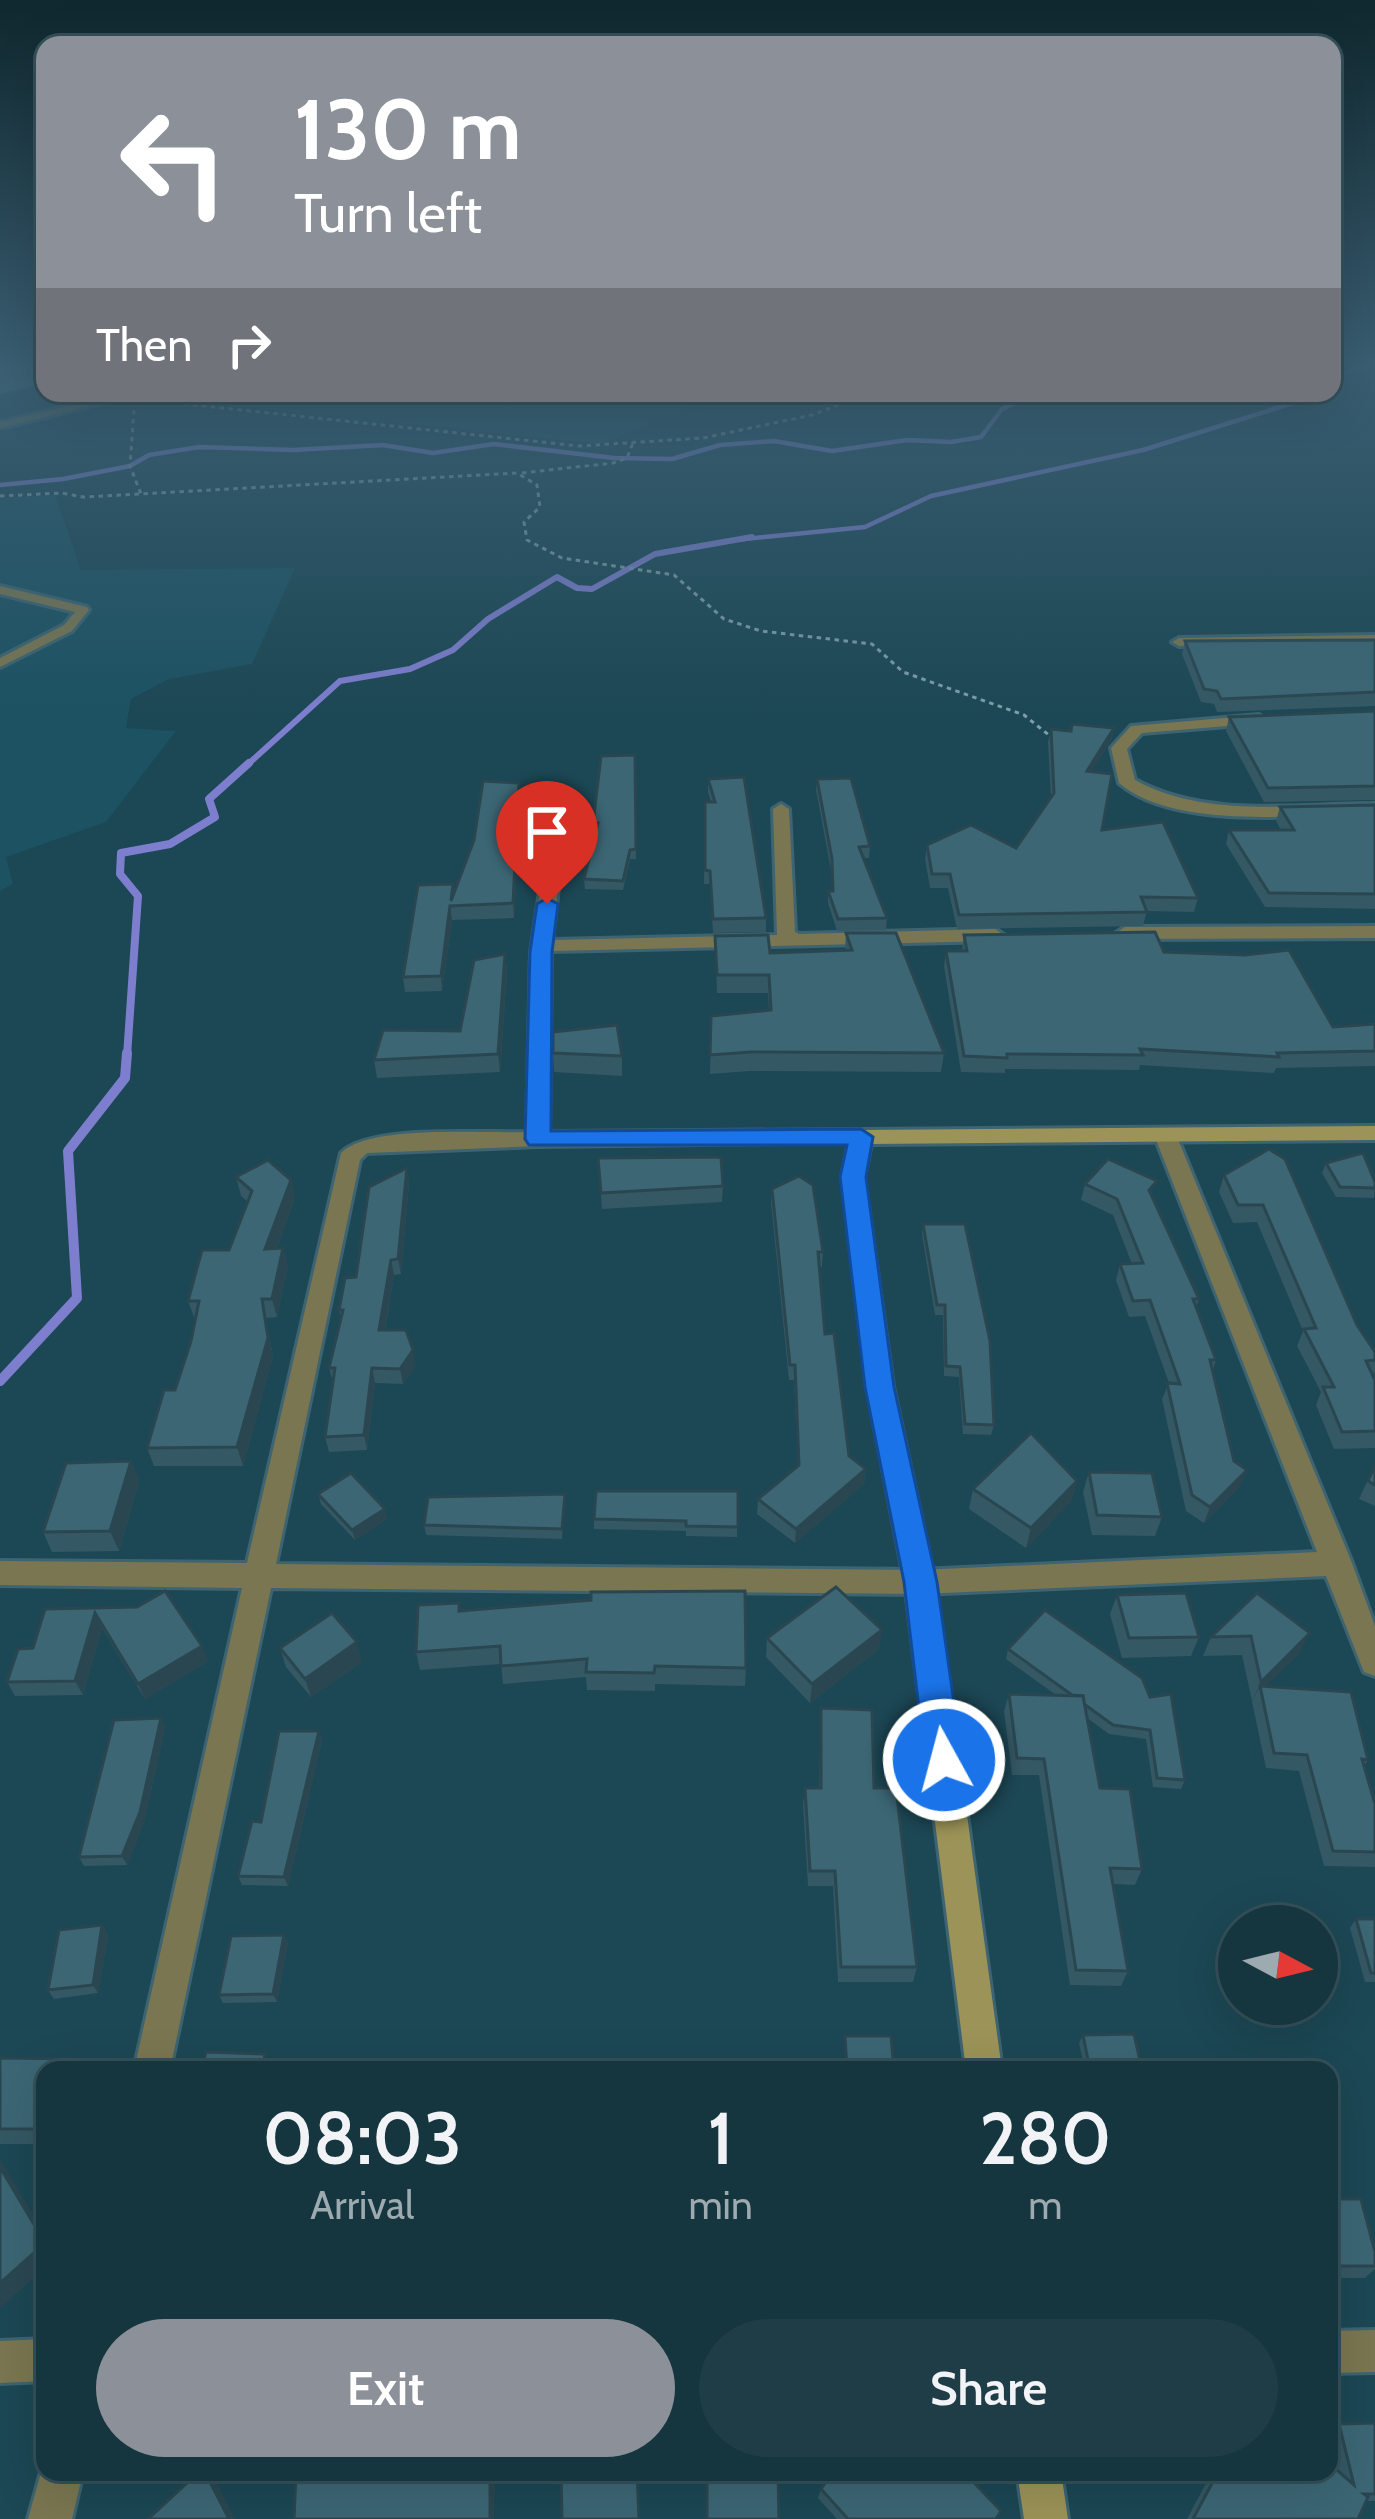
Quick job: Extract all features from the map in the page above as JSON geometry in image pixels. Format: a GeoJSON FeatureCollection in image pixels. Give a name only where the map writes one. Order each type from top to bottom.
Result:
{"type":"FeatureCollection","features":[{"type":"Feature","properties":{"kind":"street"},"geometry":{"type":"LineString","coordinates":[[1179,642],[1375,639]]}},
{"type":"Feature","properties":{"kind":"street"},"geometry":{"type":"LineString","coordinates":[[1287,719],[1156,724],[1137,729],[1128,738],[1119,748],[1120,762],[1127,783],[1177,807],[1375,809]]}},
{"type":"Feature","properties":{"kind":"street"},"geometry":{"type":"LineString","coordinates":[[781,808],[786,934],[796,940]]}},
{"type":"Feature","properties":{"kind":"street"},"geometry":{"type":"LineString","coordinates":[[538,1139],[542,946],[557,820]]}},
{"type":"Feature","properties":{"kind":"street"},"geometry":{"type":"LineString","coordinates":[[1103,933],[1375,932]]}},
{"type":"Feature","properties":{"kind":"street"},"geometry":{"type":"LineString","coordinates":[[542,946],[1024,935]]}},
{"type":"Feature","properties":{"kind":"street"},"geometry":{"type":"LineString","coordinates":[[154,2061],[349,1158],[359,1148],[538,1139],[1375,1132]]}},
{"type":"Feature","properties":{"kind":"street"},"geometry":{"type":"LineString","coordinates":[[861,1137],[853,1177],[880,1387],[920,1582],[983,2061]]}},
{"type":"Feature","properties":{"kind":"street"},"geometry":{"type":"LineString","coordinates":[[1166,1137],[1375,1663]]}},
{"type":"Feature","properties":{"kind":"street"},"geometry":{"type":"LineString","coordinates":[[0,1573],[920,1582],[1338,1563]]}},
{"type":"Feature","properties":{"kind":"street"},"geometry":{"type":"LineString","coordinates":[[1338,2352],[1375,2350]]}},
{"type":"Feature","properties":{"kind":"street"},"geometry":{"type":"LineString","coordinates":[[0,2362],[36,2360]]}},
{"type":"Feature","properties":{"kind":"street"},"geometry":{"type":"LineString","coordinates":[[50,2519],[60,2481]]}},
{"type":"Feature","properties":{"kind":"street"},"geometry":{"type":"LineString","coordinates":[[1040,2481],[1046,2519]]}},
{"type":"Feature","properties":{"kind":"lane"},"geometry":{"type":"LineString","coordinates":[[0,590],[83,610],[68,628],[0,663]]}},
{"type":"Feature","properties":{"kind":"path"},"geometry":{"type":"LineString","coordinates":[[136,481],[141,494]]}},
{"type":"Feature","properties":{"kind":"path"},"geometry":{"type":"LineString","coordinates":[[0,496],[141,494],[382,481]]}},
{"type":"Feature","properties":{"kind":"path"},"geometry":{"type":"LineString","coordinates":[[530,481],[537,485],[540,507],[524,522],[527,540],[562,558],[674,575],[724,619],[761,631],[872,644],[903,672],[1024,715],[1065,748],[1120,762]]}},
{"type":"Feature","properties":{"kind":"shaded area"},"geometry":{"type":"Polygon","coordinates":[[[55,495],[81,570],[295,568],[252,664],[169,679],[131,699],[126,728],[176,731],[106,822],[6,857],[13,884],[0,891],[0,498],[55,495]]]}},
{"type":"Feature","properties":{"kind":"building"},"geometry":{"type":"Polygon","coordinates":[[[1375,640],[1375,692],[1221,699],[1217,691],[1204,689],[1185,641],[1375,640]]]}},
{"type":"Feature","properties":{"kind":"building"},"geometry":{"type":"Polygon","coordinates":[[[1375,711],[1375,786],[1268,788],[1229,717],[1375,711]]]}},
{"type":"Feature","properties":{"kind":"building"},"geometry":{"type":"Polygon","coordinates":[[[1072,724],[1114,728],[1087,771],[1112,774],[1102,830],[1163,822],[1198,898],[1141,897],[1147,912],[959,915],[950,874],[932,874],[927,845],[971,825],[1016,848],[1054,793],[1051,729],[1071,731],[1072,724]]]}},
{"type":"Feature","properties":{"kind":"building"},"geometry":{"type":"Polygon","coordinates":[[[635,755],[636,849],[630,850],[623,881],[584,879],[598,823],[593,823],[601,756],[635,755]]]}},
{"type":"Feature","properties":{"kind":"building"},"geometry":{"type":"Polygon","coordinates":[[[744,777],[766,918],[713,919],[710,871],[705,870],[705,802],[715,802],[708,779],[744,777]]]}},
{"type":"Feature","properties":{"kind":"building"},"geometry":{"type":"Polygon","coordinates":[[[851,778],[870,846],[859,847],[887,918],[838,919],[828,891],[833,891],[832,859],[817,779],[851,778]]]}},
{"type":"Feature","properties":{"kind":"building"},"geometry":{"type":"Polygon","coordinates":[[[483,781],[519,783],[513,903],[450,906],[441,976],[403,977],[418,885],[453,884],[451,901],[474,840],[483,781]]]}},
{"type":"Feature","properties":{"kind":"building"},"geometry":{"type":"Polygon","coordinates":[[[1375,805],[1375,894],[1269,893],[1229,830],[1294,830],[1280,807],[1375,805]]]}},
{"type":"Feature","properties":{"kind":"building"},"geometry":{"type":"Polygon","coordinates":[[[1155,932],[1164,952],[1245,955],[1289,950],[1333,1027],[1375,1024],[1375,1051],[1277,1053],[1279,1057],[1140,1049],[1143,1055],[964,1056],[946,951],[967,951],[964,935],[1155,932]]]}},
{"type":"Feature","properties":{"kind":"building"},"geometry":{"type":"Polygon","coordinates":[[[846,933],[896,933],[944,1053],[710,1055],[711,1016],[771,1010],[769,975],[717,975],[715,936],[768,935],[770,953],[852,950],[846,933]]]}},
{"type":"Feature","properties":{"kind":"building"},"geometry":{"type":"Polygon","coordinates":[[[505,954],[498,1054],[374,1060],[383,1030],[460,1031],[474,960],[505,954]]]}},
{"type":"Feature","properties":{"kind":"building"},"geometry":{"type":"Polygon","coordinates":[[[617,1025],[622,1056],[553,1053],[553,1032],[617,1025]]]}},
{"type":"Feature","properties":{"kind":"building"},"geometry":{"type":"Polygon","coordinates":[[[1269,1149],[1285,1159],[1357,1325],[1375,1352],[1375,1360],[1366,1361],[1375,1380],[1375,1431],[1342,1432],[1323,1387],[1334,1387],[1304,1329],[1316,1328],[1263,1205],[1238,1205],[1224,1175],[1269,1149]]]}},
{"type":"Feature","properties":{"kind":"building"},"geometry":{"type":"Polygon","coordinates":[[[1363,1153],[1375,1188],[1340,1187],[1326,1163],[1363,1153]]]}},
{"type":"Feature","properties":{"kind":"building"},"geometry":{"type":"Polygon","coordinates":[[[721,1157],[723,1186],[601,1193],[598,1158],[721,1157]]]}},
{"type":"Feature","properties":{"kind":"building"},"geometry":{"type":"Polygon","coordinates":[[[1108,1159],[1157,1181],[1149,1190],[1199,1299],[1193,1299],[1216,1360],[1210,1360],[1234,1461],[1247,1470],[1210,1507],[1192,1495],[1167,1383],[1180,1384],[1150,1300],[1133,1301],[1120,1264],[1143,1263],[1117,1199],[1085,1184],[1108,1159]]]}},
{"type":"Feature","properties":{"kind":"building"},"geometry":{"type":"Polygon","coordinates":[[[268,1160],[291,1180],[265,1249],[283,1248],[272,1299],[262,1299],[268,1338],[237,1447],[147,1448],[164,1390],[175,1390],[191,1341],[199,1301],[188,1301],[202,1250],[229,1250],[252,1191],[236,1177],[268,1160]]]}},
{"type":"Feature","properties":{"kind":"building"},"geometry":{"type":"Polygon","coordinates":[[[407,1168],[398,1259],[391,1260],[379,1330],[406,1330],[413,1350],[400,1369],[372,1368],[364,1435],[325,1437],[335,1368],[329,1368],[343,1310],[339,1310],[345,1278],[356,1277],[369,1187],[407,1168]]]}},
{"type":"Feature","properties":{"kind":"building"},"geometry":{"type":"Polygon","coordinates":[[[799,1176],[813,1185],[823,1252],[818,1252],[825,1334],[834,1333],[849,1456],[866,1469],[796,1529],[758,1499],[799,1465],[795,1365],[790,1365],[772,1189],[799,1176]]]}},
{"type":"Feature","properties":{"kind":"building"},"geometry":{"type":"Polygon","coordinates":[[[923,1224],[965,1224],[990,1341],[994,1425],[965,1424],[960,1367],[946,1366],[945,1305],[937,1305],[923,1224]]]}},
{"type":"Feature","properties":{"kind":"building"},"geometry":{"type":"Polygon","coordinates":[[[1031,1433],[1077,1481],[1031,1528],[973,1489],[1031,1433]]]}},
{"type":"Feature","properties":{"kind":"building"},"geometry":{"type":"Polygon","coordinates":[[[131,1461],[110,1531],[43,1532],[66,1463],[131,1461]]]}},
{"type":"Feature","properties":{"kind":"building"},"geometry":{"type":"Polygon","coordinates":[[[1089,1472],[1152,1473],[1162,1517],[1097,1515],[1089,1472]]]}},
{"type":"Feature","properties":{"kind":"building"},"geometry":{"type":"Polygon","coordinates":[[[351,1473],[385,1509],[352,1530],[318,1494],[351,1473]]]}},
{"type":"Feature","properties":{"kind":"building"},"geometry":{"type":"Polygon","coordinates":[[[596,1491],[738,1491],[738,1527],[594,1519],[596,1491]]]}},
{"type":"Feature","properties":{"kind":"building"},"geometry":{"type":"Polygon","coordinates":[[[565,1494],[562,1529],[424,1525],[428,1497],[565,1494]]]}},
{"type":"Feature","properties":{"kind":"building"},"geometry":{"type":"Polygon","coordinates":[[[836,1587],[882,1630],[812,1684],[767,1638],[836,1587]]]}},
{"type":"Feature","properties":{"kind":"building"},"geometry":{"type":"Polygon","coordinates":[[[165,1591],[202,1646],[138,1684],[95,1613],[75,1681],[7,1682],[18,1649],[33,1648],[45,1609],[137,1607],[165,1591]]]}},
{"type":"Feature","properties":{"kind":"building"},"geometry":{"type":"Polygon","coordinates":[[[745,1591],[746,1668],[655,1666],[654,1673],[586,1672],[587,1659],[501,1666],[500,1646],[416,1652],[418,1605],[459,1603],[459,1611],[591,1600],[591,1592],[745,1591]]]}},
{"type":"Feature","properties":{"kind":"building"},"geometry":{"type":"Polygon","coordinates":[[[1186,1593],[1199,1637],[1129,1638],[1117,1595],[1186,1593]]]}},
{"type":"Feature","properties":{"kind":"building"},"geometry":{"type":"Polygon","coordinates":[[[1257,1593],[1310,1633],[1261,1682],[1251,1636],[1211,1637],[1257,1593]]]}},
{"type":"Feature","properties":{"kind":"building"},"geometry":{"type":"Polygon","coordinates":[[[1045,1610],[1142,1678],[1150,1697],[1171,1694],[1185,1780],[1157,1778],[1150,1730],[1113,1725],[1084,1704],[1083,1696],[1072,1695],[1008,1649],[1045,1610]]]}},
{"type":"Feature","properties":{"kind":"building"},"geometry":{"type":"Polygon","coordinates":[[[332,1613],[357,1642],[305,1679],[280,1648],[332,1613]]]}},
{"type":"Feature","properties":{"kind":"building"},"geometry":{"type":"Polygon","coordinates":[[[1260,1686],[1351,1692],[1375,1804],[1375,1852],[1333,1851],[1307,1755],[1274,1753],[1260,1686]]]}},
{"type":"Feature","properties":{"kind":"building"},"geometry":{"type":"Polygon","coordinates":[[[1009,1694],[1083,1696],[1100,1788],[1130,1789],[1142,1869],[1110,1868],[1128,1971],[1076,1970],[1044,1759],[1017,1758],[1009,1694]]]}},
{"type":"Feature","properties":{"kind":"building"},"geometry":{"type":"Polygon","coordinates":[[[821,1708],[872,1710],[874,1788],[896,1788],[917,1967],[841,1967],[835,1871],[810,1871],[805,1788],[821,1788],[821,1708]]]}},
{"type":"Feature","properties":{"kind":"building"},"geometry":{"type":"Polygon","coordinates":[[[161,1718],[140,1812],[122,1856],[79,1857],[114,1720],[161,1718]]]}},
{"type":"Feature","properties":{"kind":"building"},"geometry":{"type":"Polygon","coordinates":[[[279,1731],[319,1731],[284,1877],[238,1876],[252,1821],[261,1822],[279,1731]]]}},
{"type":"Feature","properties":{"kind":"building"},"geometry":{"type":"Polygon","coordinates":[[[1356,1919],[1375,1919],[1375,1973],[1371,1973],[1356,1919]]]}},
{"type":"Feature","properties":{"kind":"building"},"geometry":{"type":"Polygon","coordinates":[[[102,1925],[93,1985],[48,1990],[59,1930],[102,1925]]]}},
{"type":"Feature","properties":{"kind":"building"},"geometry":{"type":"Polygon","coordinates":[[[284,1935],[273,1994],[219,1995],[231,1936],[284,1935]]]}},
{"type":"Feature","properties":{"kind":"building"},"geometry":{"type":"Polygon","coordinates":[[[1134,2034],[1140,2061],[1088,2061],[1083,2035],[1134,2034]]]}},
{"type":"Feature","properties":{"kind":"building"},"geometry":{"type":"Polygon","coordinates":[[[845,2036],[891,2036],[893,2061],[846,2061],[845,2036]]]}},
{"type":"Feature","properties":{"kind":"building"},"geometry":{"type":"Polygon","coordinates":[[[206,2052],[265,2054],[264,2061],[204,2061],[206,2052]]]}},
{"type":"Feature","properties":{"kind":"building"},"geometry":{"type":"Polygon","coordinates":[[[0,2058],[85,2059],[36,2061],[36,2129],[0,2129],[0,2058]]]}},
{"type":"Feature","properties":{"kind":"building"},"geometry":{"type":"Polygon","coordinates":[[[0,2167],[36,2228],[36,2251],[0,2283],[0,2167]]]}},
{"type":"Feature","properties":{"kind":"building"},"geometry":{"type":"Polygon","coordinates":[[[1338,2199],[1361,2199],[1375,2266],[1338,2266],[1338,2199]]]}},
{"type":"Feature","properties":{"kind":"building"},"geometry":{"type":"Polygon","coordinates":[[[1375,2423],[1375,2494],[1364,2494],[1368,2497],[1358,2519],[1193,2519],[1213,2481],[1338,2481],[1338,2471],[1354,2485],[1339,2424],[1375,2423]]]}},
{"type":"Feature","properties":{"kind":"building"},"geometry":{"type":"Polygon","coordinates":[[[189,2481],[210,2481],[229,2519],[148,2519],[189,2481]]]}},
{"type":"Feature","properties":{"kind":"building"},"geometry":{"type":"Polygon","coordinates":[[[296,2481],[490,2481],[490,2519],[294,2519],[296,2481]]]}},
{"type":"Feature","properties":{"kind":"building"},"geometry":{"type":"Polygon","coordinates":[[[561,2481],[637,2481],[639,2519],[562,2519],[561,2481]]]}},
{"type":"Feature","properties":{"kind":"building"},"geometry":{"type":"Polygon","coordinates":[[[707,2481],[778,2481],[779,2519],[707,2519],[707,2481]]]}},
{"type":"Feature","properties":{"kind":"building"},"geometry":{"type":"Polygon","coordinates":[[[827,2481],[973,2481],[1001,2511],[996,2519],[848,2519],[821,2489],[827,2481]]]}},
{"type":"Feature","properties":{"kind":"waterway"},"geometry":{"type":"LineString","coordinates":[[0,485],[47,481]]}},
{"type":"Feature","properties":{"kind":"waterway"},"geometry":{"type":"LineString","coordinates":[[735,540],[865,527],[931,496],[1002,481]]}},
{"type":"Feature","properties":{"kind":"waterway"},"geometry":{"type":"LineString","coordinates":[[246,766],[340,681],[410,669],[453,650],[488,619],[557,577],[577,588],[592,589],[655,554],[752,537]]}},
{"type":"Feature","properties":{"kind":"waterway"},"geometry":{"type":"LineString","coordinates":[[127,1056],[138,896],[120,874],[121,853],[170,844],[215,817],[209,799],[249,763]]}},
{"type":"Feature","properties":{"kind":"waterway"},"geometry":{"type":"LineString","coordinates":[[0,1381],[77,1298],[68,1151],[125,1078],[127,1053]]}},
{"type":"Feature","properties":{"kind":"route"},"geometry":{"type":"LineString","coordinates":[[547,904],[541,952],[538,1139],[861,1137],[853,1177],[880,1387],[920,1582],[944,1760]]}}]}
